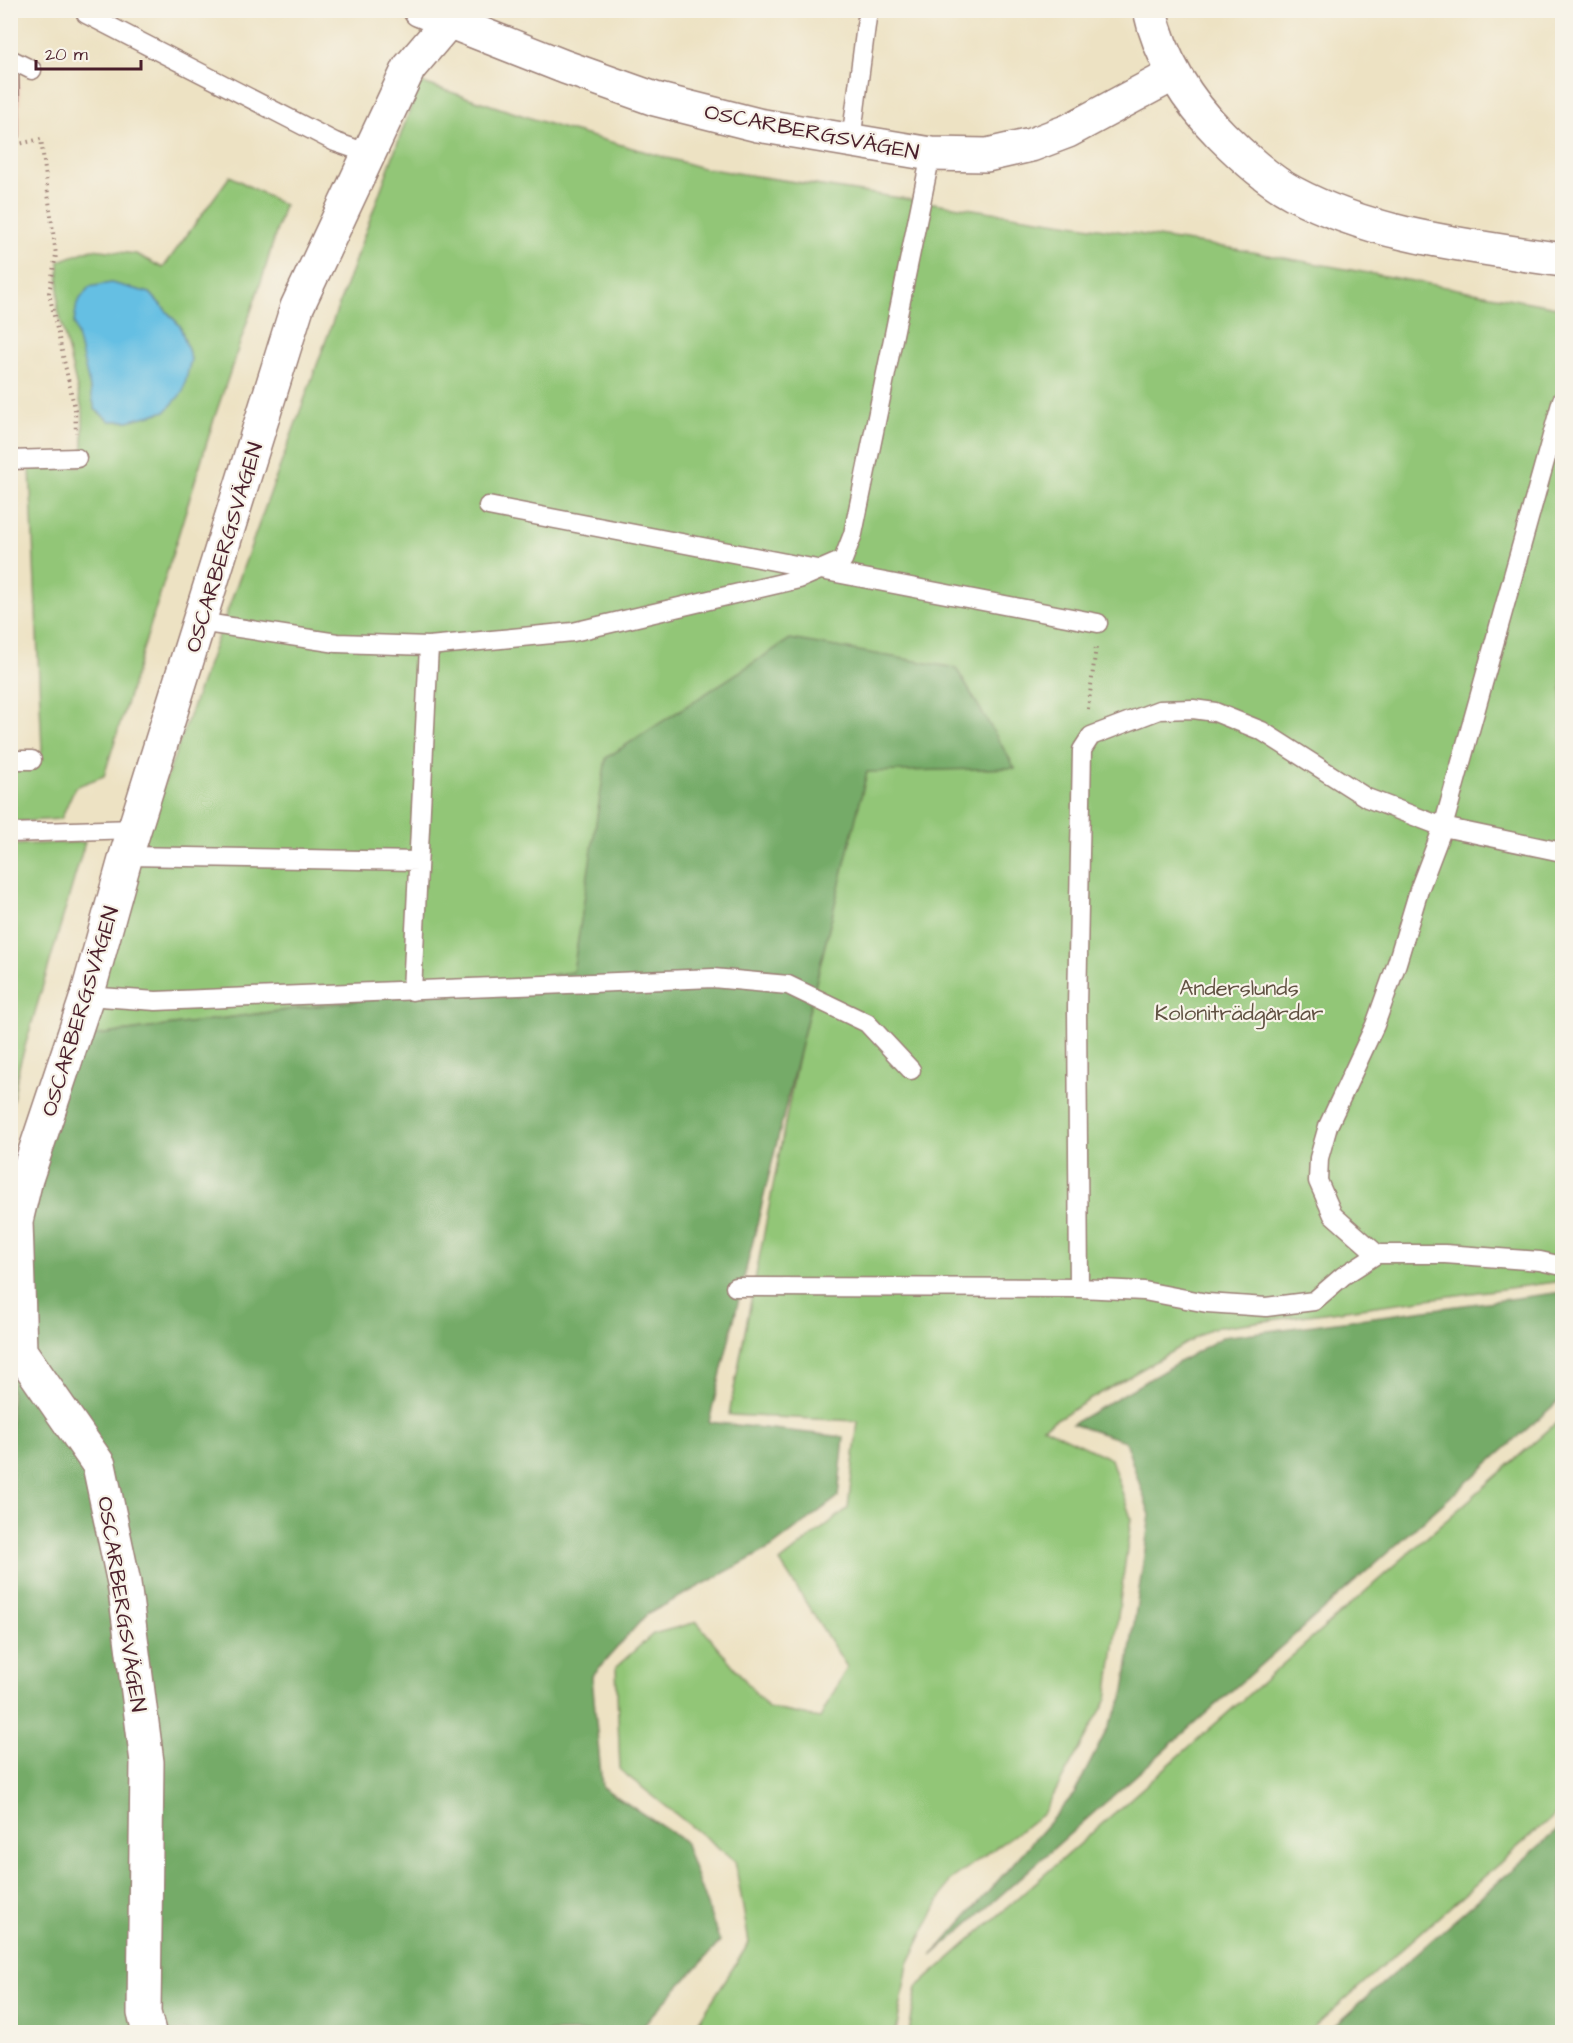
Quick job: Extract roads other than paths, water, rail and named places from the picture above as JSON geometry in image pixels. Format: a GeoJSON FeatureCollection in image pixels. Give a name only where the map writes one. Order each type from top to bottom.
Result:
{"type":"FeatureCollection","features":[{"type":"Feature","properties":{"kind":"street"},"geometry":{"type":"LineString","coordinates":[[1150,10],[1174,74],[1204,118],[1240,154],[1291,193],[1347,217],[1427,239],[1563,260]]}},
{"type":"Feature","properties":{"kind":"street","name":"OSCARBERGSVÄGEN"},"geometry":{"type":"LineString","coordinates":[[149,2032],[144,2013],[147,1762],[124,1583],[99,1465],[20,1351],[16,1221],[26,1179],[87,996],[130,842],[297,307],[434,16],[655,99],[758,125],[931,153],[987,155],[1031,145],[1068,131],[1174,74]]}},
{"type":"Feature","properties":{"kind":"lane"},"geometry":{"type":"LineString","coordinates":[[851,141],[868,10]]}},
{"type":"Feature","properties":{"kind":"lane"},"geometry":{"type":"LineString","coordinates":[[86,14],[335,142],[370,154]]}},
{"type":"Feature","properties":{"kind":"lane"},"geometry":{"type":"LineString","coordinates":[[10,59],[32,70]]}},
{"type":"Feature","properties":{"kind":"lane"},"geometry":{"type":"LineString","coordinates":[[199,622],[337,643],[429,646],[573,632],[799,579],[843,560],[853,534],[931,153]]}},
{"type":"Feature","properties":{"kind":"lane"},"geometry":{"type":"LineString","coordinates":[[1377,1254],[1334,1215],[1318,1181],[1319,1158],[1328,1126],[1375,1025],[1419,890],[1443,826],[1563,400]]}},
{"type":"Feature","properties":{"kind":"lane"},"geometry":{"type":"LineString","coordinates":[[10,460],[77,458]]}},
{"type":"Feature","properties":{"kind":"lane"},"geometry":{"type":"LineString","coordinates":[[488,506],[1098,623]]}},
{"type":"Feature","properties":{"kind":"lane"},"geometry":{"type":"LineString","coordinates":[[412,991],[429,646]]}},
{"type":"Feature","properties":{"kind":"lane"},"geometry":{"type":"LineString","coordinates":[[1079,1288],[1077,996],[1082,750],[1091,736],[1159,710],[1193,709],[1215,712],[1262,731],[1367,798],[1443,826],[1563,852]]}},
{"type":"Feature","properties":{"kind":"lane"},"geometry":{"type":"LineString","coordinates":[[10,760],[32,760]]}},
{"type":"Feature","properties":{"kind":"lane"},"geometry":{"type":"LineString","coordinates":[[10,833],[418,861]]}},
{"type":"Feature","properties":{"kind":"lane"},"geometry":{"type":"LineString","coordinates":[[87,996],[156,1001],[713,978],[788,985],[867,1023],[911,1070]]}},
{"type":"Feature","properties":{"kind":"lane"},"geometry":{"type":"LineString","coordinates":[[735,1287],[1079,1288],[1144,1291],[1207,1303],[1266,1307],[1314,1301],[1343,1276],[1377,1254],[1445,1254],[1540,1261],[1563,1266]]}},
{"type":"Feature","properties":{"kind":"water"},"geometry":{"type":"Polygon","coordinates":[[[111,283],[150,293],[180,326],[191,359],[183,392],[166,411],[128,421],[110,421],[95,409],[74,323],[77,303],[89,287],[111,283]]]}},
{"type":"Feature","properties":{"kind":"park label","name":"Anderslunds Koloniträdgårdar"},"geometry":{"type":"Point","coordinates":[1239,1000]}}]}
